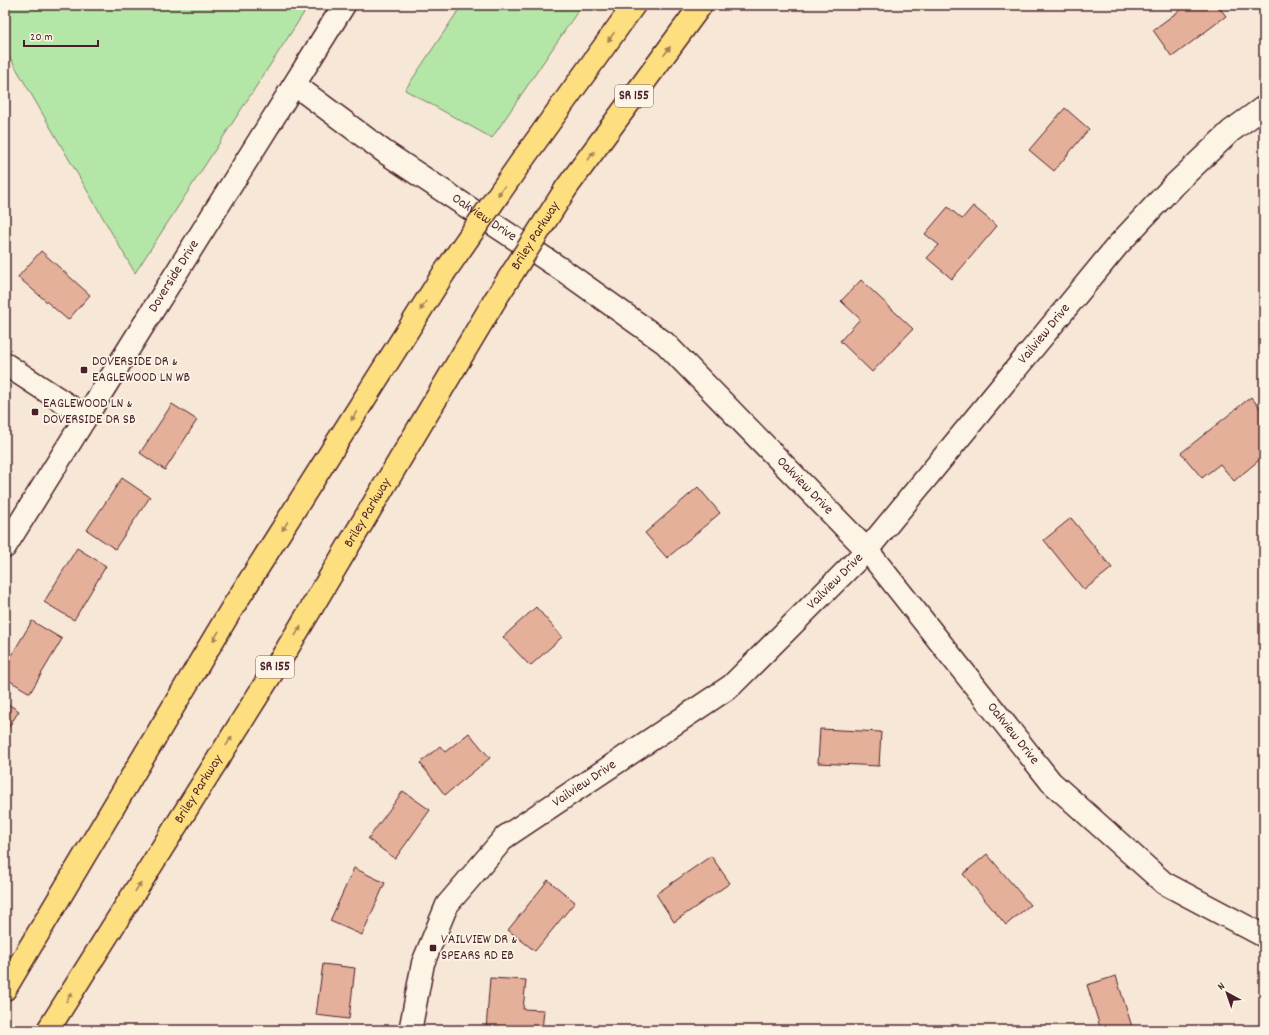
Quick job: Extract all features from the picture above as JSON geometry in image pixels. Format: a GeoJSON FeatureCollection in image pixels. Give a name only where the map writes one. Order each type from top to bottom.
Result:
{"type":"FeatureCollection","features":[{"type":"Feature","properties":{"kind":"highway"},"geometry":{"type":"LineString","coordinates":[[5,989],[232,610],[444,273],[523,159],[634,5]]}},
{"type":"Feature","properties":{"kind":"highway","name":"Briley Parkway"},"geometry":{"type":"LineString","coordinates":[[48,1030],[287,649],[495,300],[568,187],[701,5]]}},
{"type":"Feature","properties":{"kind":"street","name":"Doverside Drive"},"geometry":{"type":"LineString","coordinates":[[5,547],[86,416],[296,85],[344,5]]}},
{"type":"Feature","properties":{"kind":"street","name":"Oakview Drive"},"geometry":{"type":"LineString","coordinates":[[296,85],[386,153],[564,272],[665,343],[867,550],[1051,782],[1164,883],[1264,936]]}},
{"type":"Feature","properties":{"kind":"street","name":"Vailview Drive"},"geometry":{"type":"LineString","coordinates":[[412,1030],[411,1026],[422,963],[447,905],[505,837],[731,686],[867,550],[1117,246],[1173,186],[1231,131],[1264,107]]}},
{"type":"Feature","properties":{"kind":"street"},"geometry":{"type":"LineString","coordinates":[[5,364],[86,416]]}},
{"type":"Feature","properties":{"kind":"green space"},"geometry":{"type":"Polygon","coordinates":[[[5,5],[309,5],[135,273],[5,49],[5,5]]]}},
{"type":"Feature","properties":{"kind":"green space"},"geometry":{"type":"Polygon","coordinates":[[[462,5],[582,5],[492,138],[405,90],[462,5]]]}},
{"type":"Feature","properties":{"kind":"building"},"geometry":{"type":"Polygon","coordinates":[[[1187,5],[1217,5],[1226,16],[1172,57],[1153,30],[1187,5]]]}},
{"type":"Feature","properties":{"kind":"building"},"geometry":{"type":"Polygon","coordinates":[[[1065,108],[1089,129],[1054,171],[1029,150],[1065,108]]]}},
{"type":"Feature","properties":{"kind":"building"},"geometry":{"type":"Polygon","coordinates":[[[973,206],[997,226],[952,279],[927,258],[939,245],[925,234],[948,207],[962,219],[973,206]]]}},
{"type":"Feature","properties":{"kind":"building"},"geometry":{"type":"Polygon","coordinates":[[[41,251],[90,295],[68,320],[18,277],[41,251]]]}},
{"type":"Feature","properties":{"kind":"building"},"geometry":{"type":"Polygon","coordinates":[[[861,280],[913,329],[872,372],[840,341],[860,319],[841,301],[861,280]]]}},
{"type":"Feature","properties":{"kind":"building"},"geometry":{"type":"Polygon","coordinates":[[[1251,397],[1264,413],[1264,456],[1234,481],[1220,464],[1202,478],[1181,453],[1251,397]]]}},
{"type":"Feature","properties":{"kind":"building"},"geometry":{"type":"Polygon","coordinates":[[[172,404],[197,420],[165,470],[140,453],[172,404]]]}},
{"type":"Feature","properties":{"kind":"building"},"geometry":{"type":"Polygon","coordinates":[[[122,478],[150,497],[115,549],[87,530],[122,478]]]}},
{"type":"Feature","properties":{"kind":"building"},"geometry":{"type":"Polygon","coordinates":[[[698,487],[720,513],[667,558],[645,533],[698,487]]]}},
{"type":"Feature","properties":{"kind":"building"},"geometry":{"type":"Polygon","coordinates":[[[1071,518],[1112,568],[1084,590],[1044,540],[1071,518]]]}},
{"type":"Feature","properties":{"kind":"building"},"geometry":{"type":"Polygon","coordinates":[[[77,548],[106,566],[74,620],[44,602],[77,548]]]}},
{"type":"Feature","properties":{"kind":"building"},"geometry":{"type":"Polygon","coordinates":[[[536,607],[562,637],[530,666],[503,637],[536,607]]]}},
{"type":"Feature","properties":{"kind":"building"},"geometry":{"type":"Polygon","coordinates":[[[32,621],[62,639],[30,693],[5,678],[5,666],[32,621]]]}},
{"type":"Feature","properties":{"kind":"building"},"geometry":{"type":"Polygon","coordinates":[[[5,702],[19,711],[5,733],[5,702]]]}},
{"type":"Feature","properties":{"kind":"building"},"geometry":{"type":"Polygon","coordinates":[[[820,729],[881,732],[879,766],[818,763],[820,729]]]}},
{"type":"Feature","properties":{"kind":"building"},"geometry":{"type":"Polygon","coordinates":[[[469,733],[490,758],[445,795],[420,763],[440,746],[445,752],[469,733]]]}},
{"type":"Feature","properties":{"kind":"building"},"geometry":{"type":"Polygon","coordinates":[[[403,791],[430,810],[395,859],[368,839],[403,791]]]}},
{"type":"Feature","properties":{"kind":"building"},"geometry":{"type":"Polygon","coordinates":[[[987,854],[1030,905],[1006,925],[963,874],[987,854]]]}},
{"type":"Feature","properties":{"kind":"building"},"geometry":{"type":"Polygon","coordinates":[[[711,856],[730,883],[674,922],[656,894],[711,856]]]}},
{"type":"Feature","properties":{"kind":"building"},"geometry":{"type":"Polygon","coordinates":[[[354,868],[385,883],[362,935],[330,921],[354,868]]]}},
{"type":"Feature","properties":{"kind":"building"},"geometry":{"type":"Polygon","coordinates":[[[548,880],[575,902],[535,951],[508,930],[548,880]]]}},
{"type":"Feature","properties":{"kind":"building"},"geometry":{"type":"Polygon","coordinates":[[[323,964],[355,968],[349,1019],[316,1015],[323,964]]]}},
{"type":"Feature","properties":{"kind":"building"},"geometry":{"type":"Polygon","coordinates":[[[1116,976],[1133,1030],[1101,1030],[1087,985],[1116,976]]]}},
{"type":"Feature","properties":{"kind":"building"},"geometry":{"type":"Polygon","coordinates":[[[490,978],[526,980],[523,1009],[544,1010],[542,1030],[486,1030],[490,978]]]}},
{"type":"Feature","properties":{"kind":"place","name":"DOVERSIDE DR & EAGLEWOOD LN WB"},"geometry":{"type":"Point","coordinates":[84,370]}},
{"type":"Feature","properties":{"kind":"place","name":"EAGLEWOOD LN & DOVERSIDE DR SB"},"geometry":{"type":"Point","coordinates":[35,412]}},
{"type":"Feature","properties":{"kind":"place","name":"VAILVIEW DR & SPEARS RD EB"},"geometry":{"type":"Point","coordinates":[433,948]}}]}
